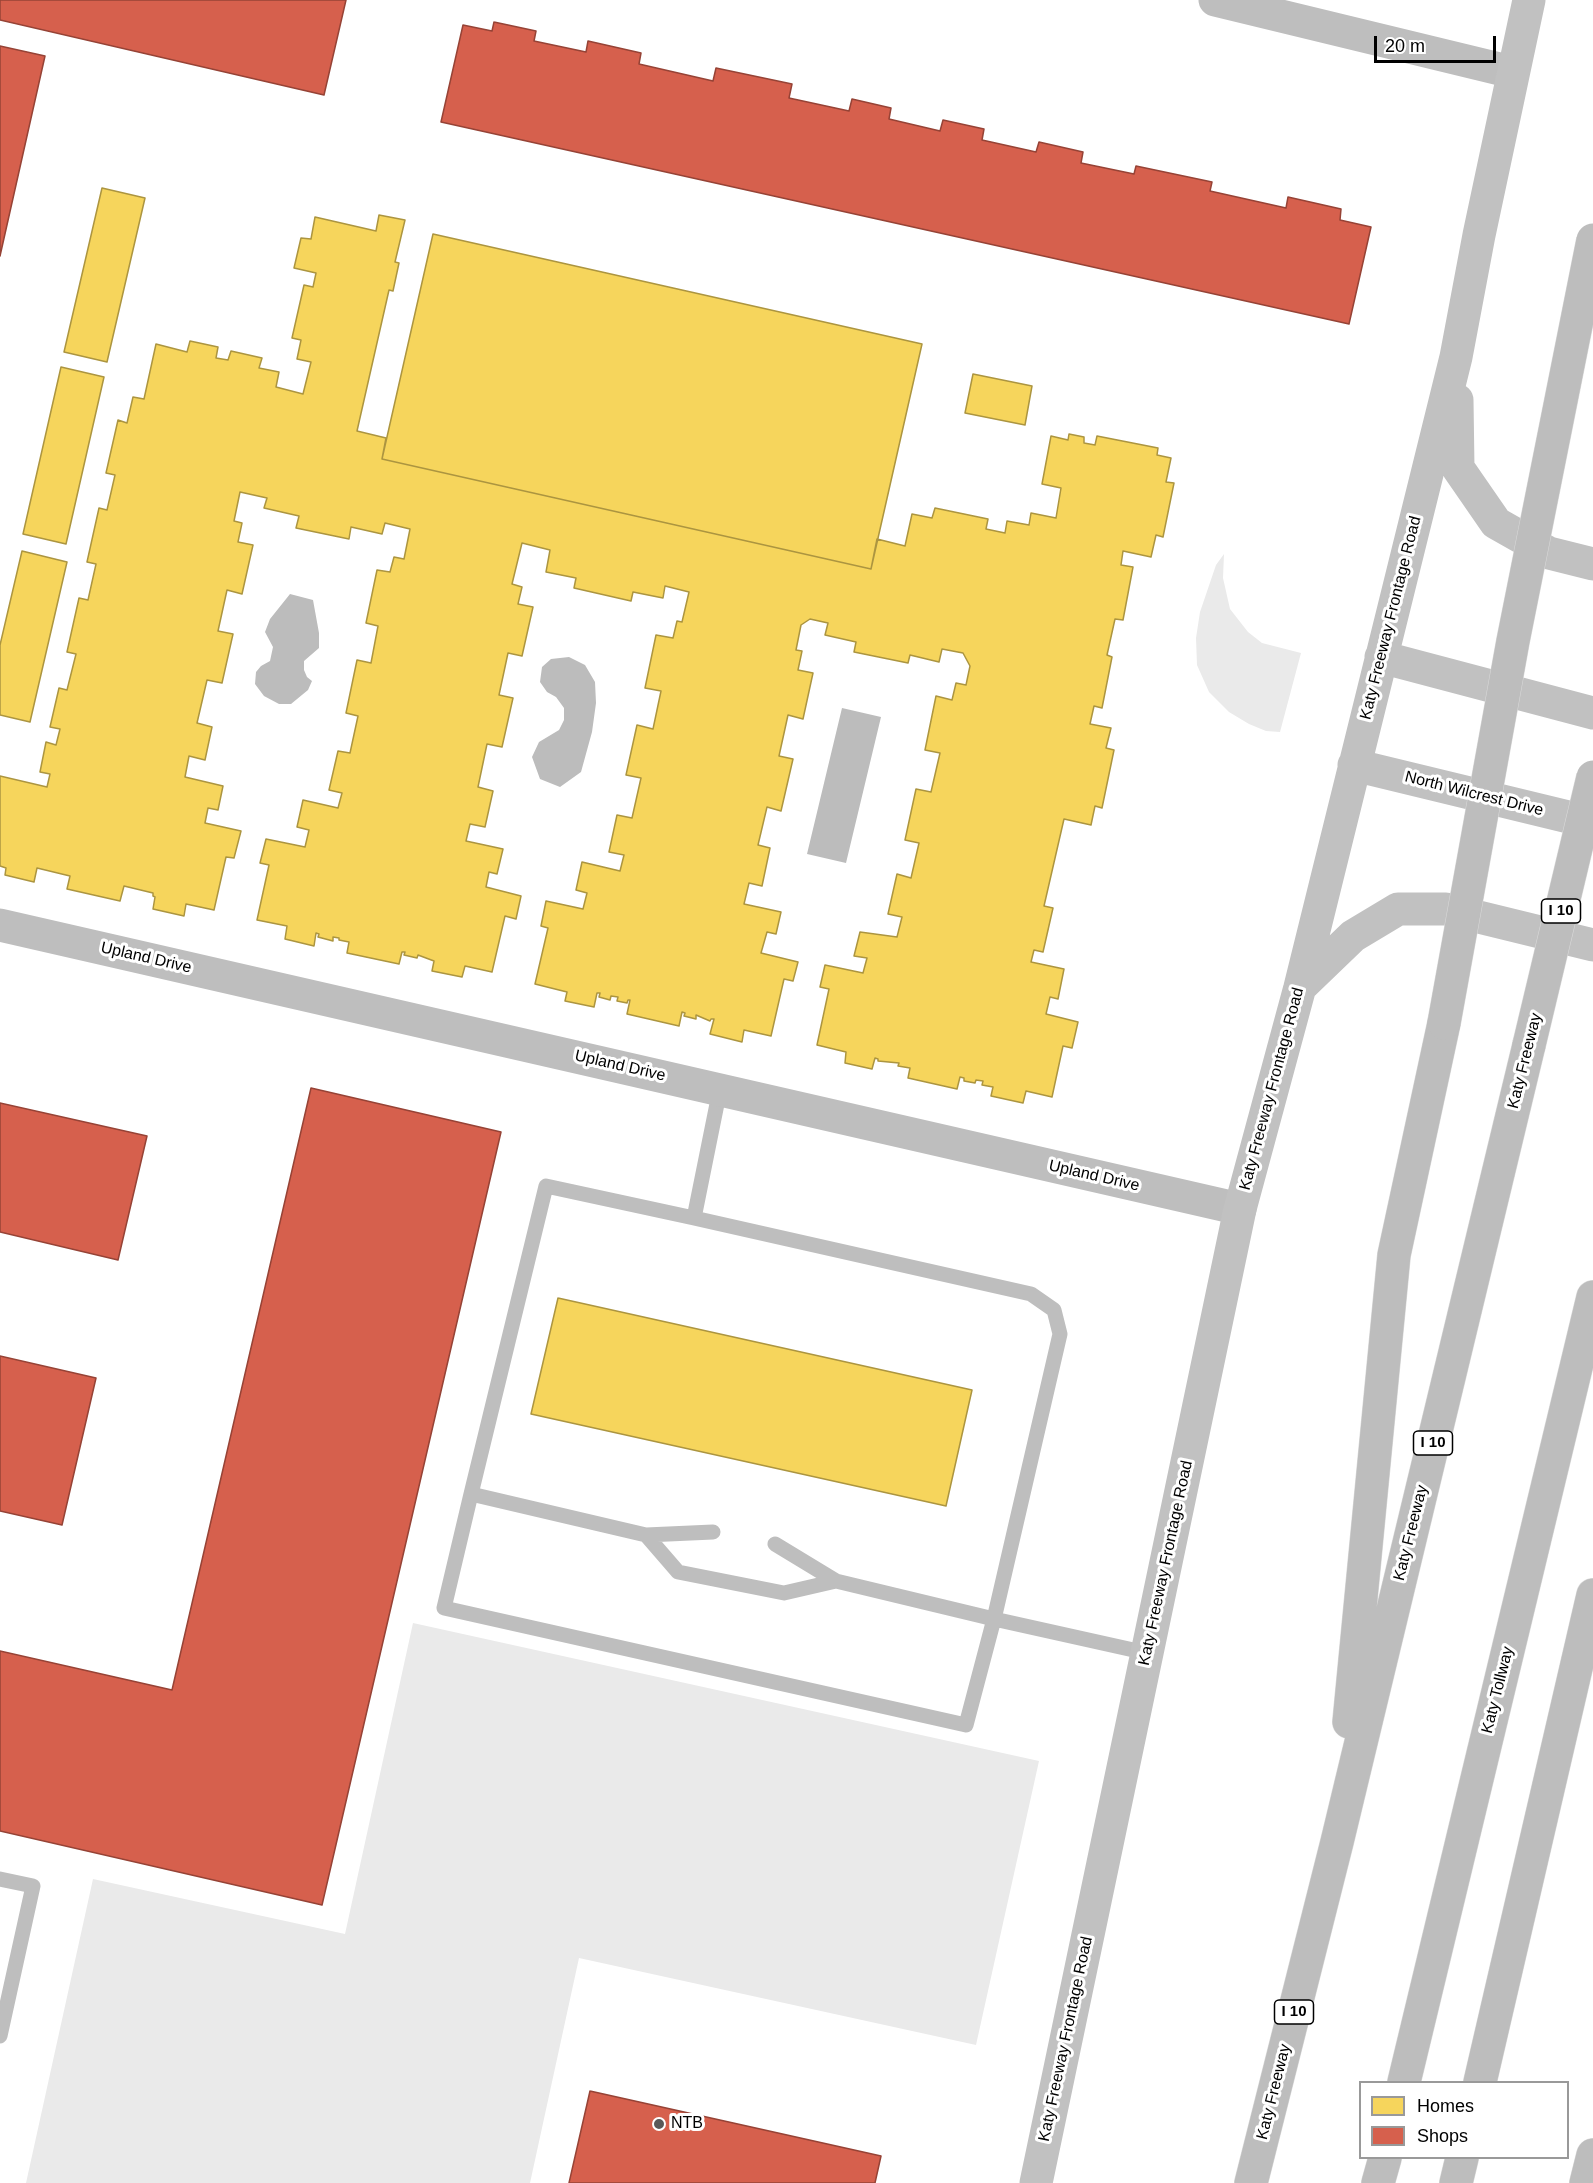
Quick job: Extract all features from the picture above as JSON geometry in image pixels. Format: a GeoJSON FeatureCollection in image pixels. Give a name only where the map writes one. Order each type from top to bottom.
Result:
{"type":"FeatureCollection","features":[{"type":"Feature","properties":{"kind":"highway"},"geometry":{"type":"LineString","coordinates":[[1337,1842],[1394,1255],[1444,1023],[1513,641],[1593,240]]}},
{"type":"Feature","properties":{"kind":"highway","name":"Katy Freeway"},"geometry":{"type":"LineString","coordinates":[[1251,2183],[1337,1842],[1593,777]]}},
{"type":"Feature","properties":{"kind":"highway","name":"Katy Tollway"},"geometry":{"type":"LineString","coordinates":[[1404,2081],[1593,1298]]}},
{"type":"Feature","properties":{"kind":"highway"},"geometry":{"type":"LineString","coordinates":[[1480,2081],[1593,1595]]}},
{"type":"Feature","properties":{"kind":"highway"},"geometry":{"type":"LineString","coordinates":[[1586,2183],[1593,2155]]}},
{"type":"Feature","properties":{"kind":"highway"},"geometry":{"type":"LineString","coordinates":[[1378,2183],[1384,2159]]}},
{"type":"Feature","properties":{"kind":"highway"},"geometry":{"type":"LineString","coordinates":[[1456,2183],[1462,2159]]}},
{"type":"Feature","properties":{"kind":"main road","name":"Katy Freeway Frontage Road"},"geometry":{"type":"LineString","coordinates":[[1036,2183],[1240,1209],[1300,987],[1456,357],[1512,72],[1529,0]]}},
{"type":"Feature","properties":{"kind":"main road"},"geometry":{"type":"LineString","coordinates":[[1456,357],[1458,468],[1496,523],[1549,553],[1593,564]]}},
{"type":"Feature","properties":{"kind":"main road"},"geometry":{"type":"LineString","coordinates":[[1381,657],[1593,713]]}},
{"type":"Feature","properties":{"kind":"main road","name":"North Wilcrest Drive"},"geometry":{"type":"LineString","coordinates":[[1354,765],[1593,823]]}},
{"type":"Feature","properties":{"kind":"main road"},"geometry":{"type":"LineString","coordinates":[[1300,987],[1353,936],[1398,909],[1446,909],[1593,945]]}},
{"type":"Feature","properties":{"kind":"street"},"geometry":{"type":"LineString","coordinates":[[1215,0],[1512,72]]}},
{"type":"Feature","properties":{"kind":"street","name":"Upland Drive"},"geometry":{"type":"LineString","coordinates":[[0,925],[1240,1209]]}},
{"type":"Feature","properties":{"kind":"lane"},"geometry":{"type":"LineString","coordinates":[[694,1218],[720,1089]]}},
{"type":"Feature","properties":{"kind":"lane"},"geometry":{"type":"LineString","coordinates":[[546,1186],[1031,1294],[1054,1310],[1060,1334],[994,1619],[966,1725],[444,1608],[471,1494],[546,1186]]}},
{"type":"Feature","properties":{"kind":"lane"},"geometry":{"type":"LineString","coordinates":[[471,1494],[646,1535],[713,1532]]}},
{"type":"Feature","properties":{"kind":"lane"},"geometry":{"type":"LineString","coordinates":[[646,1535],[678,1572],[784,1593],[836,1581]]}},
{"type":"Feature","properties":{"kind":"lane"},"geometry":{"type":"LineString","coordinates":[[775,1544],[836,1581],[1147,1653]]}},
{"type":"Feature","properties":{"kind":"lane"},"geometry":{"type":"LineString","coordinates":[[0,1879],[33,1886],[0,2036]]}},
{"type":"Feature","properties":{"kind":"shaded area"},"geometry":{"type":"Polygon","coordinates":[[[1224,554],[1223,578],[1230,609],[1248,632],[1262,643],[1301,653],[1280,732],[1266,731],[1229,712],[1209,692],[1197,665],[1196,638],[1200,612],[1216,565],[1224,554]]]}},
{"type":"Feature","properties":{"kind":"shaded area"},"geometry":{"type":"Polygon","coordinates":[[[290,594],[313,600],[319,633],[319,648],[304,661],[304,670],[312,681],[308,690],[291,704],[279,704],[264,696],[255,684],[256,672],[270,661],[273,647],[265,632],[270,619],[290,594]]]}},
{"type":"Feature","properties":{"kind":"shaded area"},"geometry":{"type":"Polygon","coordinates":[[[569,657],[585,665],[595,682],[596,703],[592,732],[581,772],[560,787],[540,779],[532,757],[539,742],[559,730],[564,720],[564,708],[540,682],[542,667],[551,659],[569,657]]]}},
{"type":"Feature","properties":{"kind":"shaded area"},"geometry":{"type":"Polygon","coordinates":[[[842,708],[881,717],[846,863],[807,854],[842,708]]]}},
{"type":"Feature","properties":{"kind":"shaded area"},"geometry":{"type":"Polygon","coordinates":[[[413,1623],[1039,1761],[976,2045],[579,1958],[530,2183],[26,2183],[93,1879],[345,1934],[413,1623]]]}},
{"type":"Feature","properties":{"kind":"building: Homes"},"geometry":{"type":"Polygon","coordinates":[[[102,188],[145,198],[107,362],[64,352],[102,188]]]}},
{"type":"Feature","properties":{"kind":"building: Homes"},"geometry":{"type":"Polygon","coordinates":[[[379,215],[405,220],[395,262],[399,263],[393,291],[389,290],[357,431],[386,438],[382,459],[871,569],[877,539],[905,546],[912,514],[932,518],[935,508],[988,519],[986,529],[1005,533],[1007,521],[1029,525],[1031,513],[1056,518],[1061,488],[1042,484],[1051,436],[1068,440],[1069,434],[1084,437],[1084,443],[1095,445],[1097,436],[1158,448],[1157,455],[1171,458],[1166,482],[1174,483],[1163,537],[1156,535],[1151,557],[1123,551],[1121,565],[1133,567],[1123,620],[1115,619],[1107,655],[1112,657],[1102,708],[1094,706],[1090,724],[1111,728],[1106,748],[1114,750],[1102,808],[1095,806],[1091,825],[1064,819],[1044,906],[1053,908],[1043,952],[1034,950],[1031,962],[1064,969],[1058,999],[1050,997],[1046,1014],[1078,1022],[1072,1048],[1063,1046],[1052,1097],[1026,1091],[1023,1103],[991,1096],[993,1087],[982,1085],[983,1081],[976,1080],[975,1083],[964,1081],[964,1078],[960,1077],[957,1089],[908,1078],[910,1068],[898,1066],[899,1063],[878,1061],[875,1058],[872,1069],[845,1063],[846,1052],[817,1045],[829,989],[820,987],[825,965],[863,973],[867,958],[854,956],[860,932],[897,937],[902,917],[888,914],[897,874],[911,878],[919,843],[905,840],[916,789],[931,792],[940,753],[925,750],[936,696],[952,700],[956,683],[966,685],[970,666],[963,653],[942,649],[939,662],[910,655],[908,663],[854,652],[856,642],[825,635],[828,623],[810,619],[801,625],[796,650],[802,651],[798,670],[813,673],[803,719],[788,715],[779,756],[793,759],[781,811],[767,807],[758,845],[770,848],[762,886],[749,883],[744,904],[781,912],[776,934],[767,932],[761,953],[798,962],[793,981],[784,979],[771,1036],[744,1030],[742,1042],[710,1034],[714,1019],[710,1021],[696,1015],[696,1019],[684,1016],[685,1013],[682,1012],[679,1026],[627,1014],[630,1000],[627,1003],[617,1001],[618,997],[611,996],[610,1000],[599,997],[600,993],[597,993],[594,1007],[565,1001],[567,992],[535,984],[548,928],[541,926],[546,901],[583,909],[587,893],[576,890],[582,862],[620,871],[624,855],[609,852],[617,815],[632,818],[641,778],[626,775],[637,725],[653,729],[661,691],[645,688],[656,635],[673,638],[677,621],[682,622],[689,592],[665,586],[663,598],[633,592],[631,601],[574,588],[576,578],[546,572],[550,550],[522,543],[512,584],[522,587],[518,604],[533,607],[522,656],[508,653],[499,695],[513,698],[502,747],[487,744],[478,787],[493,791],[485,827],[470,824],[466,841],[503,849],[497,874],[489,872],[486,887],[521,896],[516,919],[505,916],[492,972],[465,966],[462,977],[432,971],[434,961],[418,955],[417,958],[404,955],[405,952],[402,952],[399,964],[347,953],[349,942],[333,937],[333,941],[318,937],[319,934],[316,933],[314,946],[285,939],[287,926],[257,920],[269,865],[260,863],[266,839],[305,847],[309,830],[297,827],[303,800],[338,808],[342,793],[329,790],[338,751],[350,753],[358,716],[346,713],[357,660],[371,663],[378,626],[366,623],[377,570],[390,572],[394,557],[404,559],[410,529],[385,523],[382,534],[351,527],[349,539],[296,528],[299,516],[264,508],[267,498],[240,492],[234,521],[242,523],[238,542],[253,545],[242,594],[227,590],[218,631],[233,634],[222,683],[207,680],[197,723],[212,727],[205,760],[189,756],[185,777],[223,786],[218,810],[208,808],[205,823],[241,831],[234,858],[226,857],[214,910],[186,904],[184,916],[153,909],[155,897],[153,893],[124,886],[120,901],[67,889],[70,876],[37,868],[34,882],[5,875],[6,868],[0,866],[0,776],[47,787],[50,774],[40,772],[46,742],[56,745],[60,729],[50,727],[59,688],[67,690],[76,654],[67,652],[79,598],[88,600],[96,564],[87,562],[99,508],[107,510],[115,475],[106,473],[118,420],[127,423],[133,397],[144,399],[156,344],[187,352],[190,341],[218,347],[216,358],[228,360],[231,351],[262,358],[259,368],[279,372],[276,387],[303,394],[311,362],[297,359],[301,340],[292,338],[304,285],[313,287],[316,273],[294,268],[301,238],[311,239],[315,217],[376,231],[379,215]]]}},
{"type":"Feature","properties":{"kind":"building: Homes"},"geometry":{"type":"Polygon","coordinates":[[[433,234],[922,344],[871,569],[382,459],[433,234]]]}},
{"type":"Feature","properties":{"kind":"building: Homes"},"geometry":{"type":"Polygon","coordinates":[[[61,367],[104,377],[66,544],[23,534],[61,367]]]}},
{"type":"Feature","properties":{"kind":"building: Homes"},"geometry":{"type":"Polygon","coordinates":[[[973,374],[1032,386],[1025,425],[965,413],[973,374]]]}},
{"type":"Feature","properties":{"kind":"building: Homes"},"geometry":{"type":"Polygon","coordinates":[[[22,551],[67,562],[30,722],[0,715],[0,645],[22,551]]]}},
{"type":"Feature","properties":{"kind":"building: Homes"},"geometry":{"type":"Polygon","coordinates":[[[558,1298],[972,1390],[946,1506],[531,1414],[558,1298]]]}},
{"type":"Feature","properties":{"kind":"building: Shops"},"geometry":{"type":"Polygon","coordinates":[[[0,0],[346,0],[324,95],[0,20],[0,0]]]}},
{"type":"Feature","properties":{"kind":"building: Shops"},"geometry":{"type":"Polygon","coordinates":[[[494,22],[536,31],[534,41],[586,52],[588,41],[641,53],[639,64],[713,81],[716,68],[792,84],[789,98],[849,111],[852,99],[891,108],[889,119],[940,131],[943,120],[984,129],[982,140],[1036,152],[1039,142],[1083,152],[1081,163],[1134,174],[1136,166],[1212,182],[1210,191],[1286,208],[1288,197],[1341,209],[1340,220],[1371,227],[1349,324],[441,122],[463,25],[492,31],[494,22]]]}},
{"type":"Feature","properties":{"kind":"building: Shops"},"geometry":{"type":"Polygon","coordinates":[[[0,46],[45,56],[0,256],[0,46]]]}},
{"type":"Feature","properties":{"kind":"building: Shops"},"geometry":{"type":"Polygon","coordinates":[[[311,1088],[501,1132],[322,1905],[0,1831],[0,1651],[172,1690],[311,1088]]]}},
{"type":"Feature","properties":{"kind":"building: Shops"},"geometry":{"type":"Polygon","coordinates":[[[0,1103],[147,1136],[118,1260],[0,1232],[0,1103]]]}},
{"type":"Feature","properties":{"kind":"building: Shops"},"geometry":{"type":"Polygon","coordinates":[[[0,1356],[96,1378],[62,1525],[0,1511],[0,1356]]]}},
{"type":"Feature","properties":{"kind":"building: Shops","name":"NTB"},"geometry":{"type":"Polygon","coordinates":[[[590,2091],[881,2156],[875,2183],[569,2183],[590,2091]]]}},
{"type":"Feature","properties":{"kind":"place","name":"NTB"},"geometry":{"type":"Point","coordinates":[659,2124]}}]}
